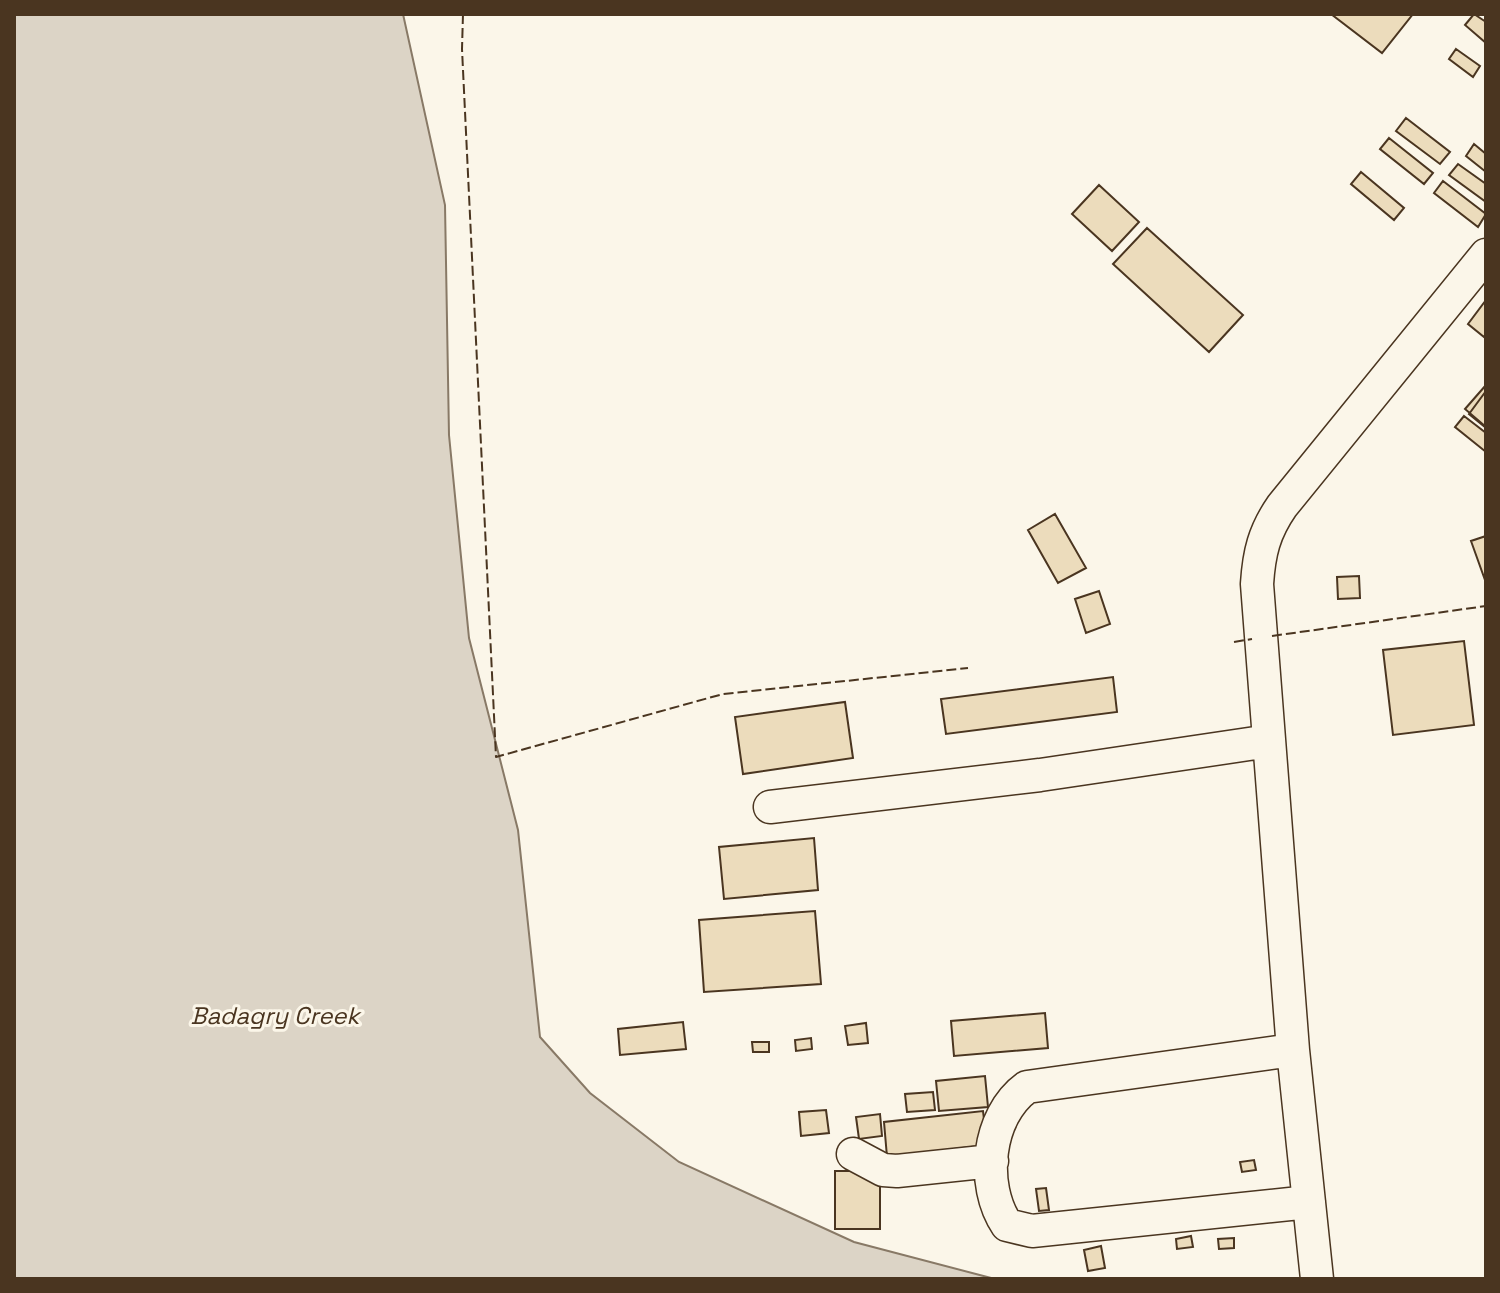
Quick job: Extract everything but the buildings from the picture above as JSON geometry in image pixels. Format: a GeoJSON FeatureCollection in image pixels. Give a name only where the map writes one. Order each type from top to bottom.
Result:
{"type":"FeatureCollection","features":[{"type":"Feature","properties":{"kind":"lane"},"geometry":{"type":"LineString","coordinates":[[1317,1279],[1293,1050],[1257,584],[1259,551],[1267,527],[1486,255]]}},
{"type":"Feature","properties":{"kind":"lane"},"geometry":{"type":"LineString","coordinates":[[770,807],[1040,775],[1269,741]]}},
{"type":"Feature","properties":{"kind":"lane"},"geometry":{"type":"LineString","coordinates":[[1293,1050],[1027,1087],[1010,1099],[1001,1113],[992,1161],[993,1195],[1007,1225],[1018,1230],[1309,1202]]}},
{"type":"Feature","properties":{"kind":"lane"},"geometry":{"type":"LineString","coordinates":[[853,1154],[883,1170],[897,1171],[992,1161]]}},
{"type":"Feature","properties":{"kind":"water","name":"Badagry Creek"},"geometry":{"type":"Polygon","coordinates":[[[14,14],[403,14],[445,205],[449,435],[469,638],[518,830],[540,1037],[590,1093],[679,1162],[854,1242],[995,1279],[14,1279],[14,14]]]}},
{"type":"Feature","properties":{"kind":"fence"},"geometry":{"type":"LineString","coordinates":[[463,14],[462,49],[496,757],[723,694],[968,668]]}},
{"type":"Feature","properties":{"kind":"fence"},"geometry":{"type":"LineString","coordinates":[[1272,636],[1486,606]]}},
{"type":"Feature","properties":{"kind":"fence"},"geometry":{"type":"LineString","coordinates":[[1234,642],[1252,639]]}}]}
